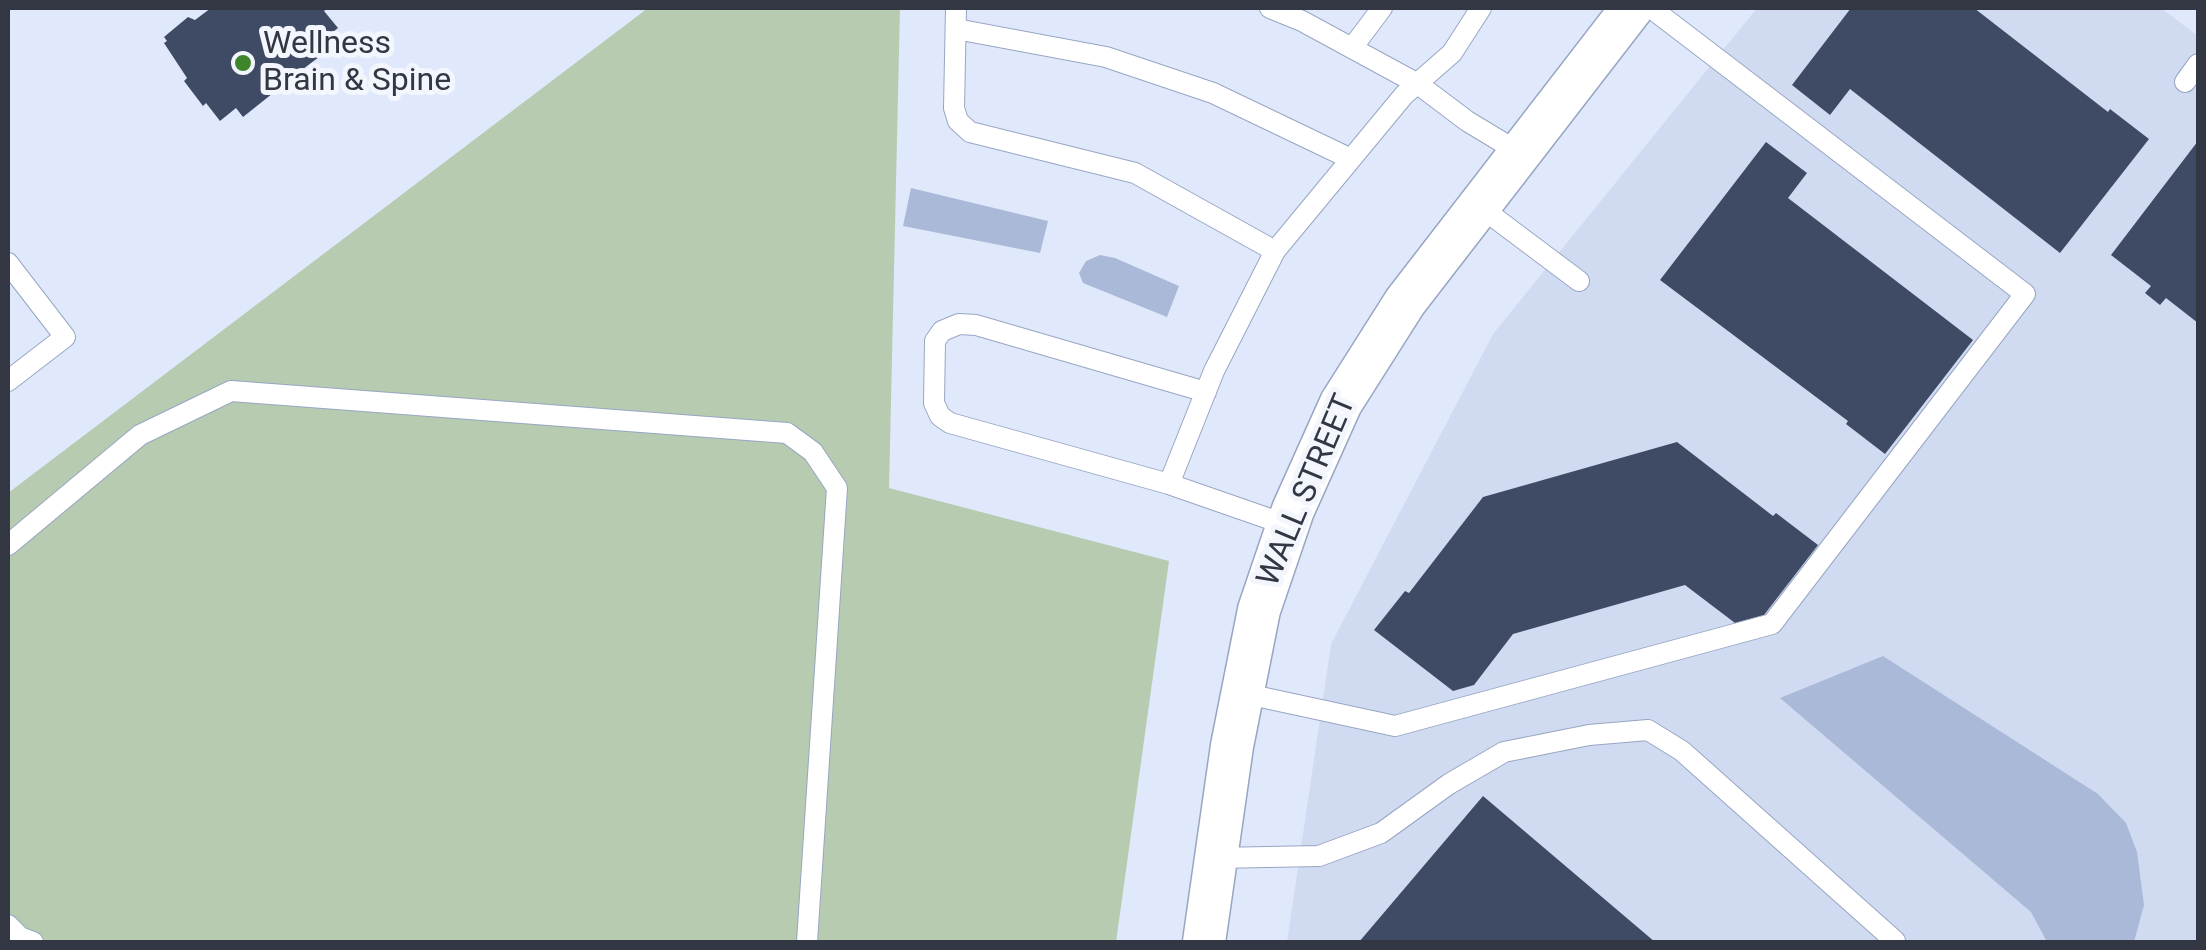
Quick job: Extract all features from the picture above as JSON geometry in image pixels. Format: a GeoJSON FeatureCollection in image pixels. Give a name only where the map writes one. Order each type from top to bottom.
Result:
{"type":"FeatureCollection","features":[{"type":"Feature","properties":{"kind":"street","name":"WALL STREET"},"geometry":{"type":"LineString","coordinates":[[1204,942],[1258,610],[1287,525],[1340,403],[1404,302],[1632,8]]}},
{"type":"Feature","properties":{"kind":"lane"},"geometry":{"type":"LineString","coordinates":[[1270,8],[1418,84],[1467,121],[1520,153]]}},
{"type":"Feature","properties":{"kind":"lane"},"geometry":{"type":"LineString","coordinates":[[1352,48],[1382,8]]}},
{"type":"Feature","properties":{"kind":"lane"},"geometry":{"type":"LineString","coordinates":[[1169,484],[1206,392],[1275,251],[1404,94],[1452,53],[1481,8]]}},
{"type":"Feature","properties":{"kind":"lane"},"geometry":{"type":"LineString","coordinates":[[1242,693],[1395,726],[1772,624],[2025,294],[1651,8]]}},
{"type":"Feature","properties":{"kind":"lane"},"geometry":{"type":"LineString","coordinates":[[1275,251],[1135,173],[970,132],[958,121],[954,108],[956,18],[1106,57],[1213,93],[1351,159]]}},
{"type":"Feature","properties":{"kind":"lane"},"geometry":{"type":"LineString","coordinates":[[2185,82],[2198,64]]}},
{"type":"Feature","properties":{"kind":"lane"},"geometry":{"type":"LineString","coordinates":[[1480,206],[1578,281]]}},
{"type":"Feature","properties":{"kind":"lane"},"geometry":{"type":"LineString","coordinates":[[8,263],[65,337],[8,381]]}},
{"type":"Feature","properties":{"kind":"lane"},"geometry":{"type":"LineString","coordinates":[[1206,392],[976,324],[959,324],[942,332],[935,341],[934,404],[940,416],[950,423],[1169,484],[1287,525]]}},
{"type":"Feature","properties":{"kind":"lane"},"geometry":{"type":"LineString","coordinates":[[8,545],[140,435],[231,392],[787,433],[813,452],[837,488],[807,942]]}},
{"type":"Feature","properties":{"kind":"lane"},"geometry":{"type":"LineString","coordinates":[[1216,858],[1320,856],[1381,833],[1449,784],[1504,752],[1589,735],[1648,730],[1682,751],[1895,940]]}},
{"type":"Feature","properties":{"kind":"lane"},"geometry":{"type":"LineString","coordinates":[[8,925],[32,942]]}},
{"type":"Feature","properties":{"kind":"shaded area"},"geometry":{"type":"Polygon","coordinates":[[[1757,8],[2161,8],[2198,36],[2198,942],[1287,942],[1331,644],[1493,334],[1757,8]]]}},
{"type":"Feature","properties":{"kind":"shaded area"},"geometry":{"type":"Polygon","coordinates":[[[911,188],[1048,221],[1040,253],[903,226],[911,188]]]}},
{"type":"Feature","properties":{"kind":"shaded area"},"geometry":{"type":"Polygon","coordinates":[[[1100,255],[1179,286],[1167,317],[1083,283],[1079,273],[1086,261],[1100,255]]]}},
{"type":"Feature","properties":{"kind":"shaded area"},"geometry":{"type":"Polygon","coordinates":[[[1883,656],[2098,794],[2126,823],[2137,852],[2144,905],[2134,942],[2047,942],[2031,912],[1780,698],[1883,656]]]}},
{"type":"Feature","properties":{"kind":"green space"},"geometry":{"type":"Polygon","coordinates":[[[648,8],[900,8],[889,488],[1169,561],[1116,942],[8,942],[8,493],[648,8]]]}},
{"type":"Feature","properties":{"kind":"building","name":"Wellness Brain & Spine"},"geometry":{"type":"Polygon","coordinates":[[[211,8],[328,8],[324,11],[338,28],[324,39],[331,48],[243,117],[236,108],[220,121],[184,81],[187,78],[164,43],[164,37],[188,17],[195,20],[211,8]]]}},
{"type":"Feature","properties":{"kind":"building"},"geometry":{"type":"Polygon","coordinates":[[[1851,8],[1974,8],[2149,139],[2060,253],[1850,89],[1830,115],[1792,85],[1851,8]]]}},
{"type":"Feature","properties":{"kind":"building"},"geometry":{"type":"Polygon","coordinates":[[[2198,141],[2198,323],[2166,298],[2160,305],[2145,293],[2151,286],[2111,255],[2198,141]]]}},
{"type":"Feature","properties":{"kind":"building"},"geometry":{"type":"Polygon","coordinates":[[[1766,142],[1807,173],[1788,198],[1973,340],[1885,454],[1846,424],[1848,421],[1660,280],[1766,142]]]}},
{"type":"Feature","properties":{"kind":"building"},"geometry":{"type":"Polygon","coordinates":[[[1677,442],[1773,516],[1776,513],[1818,545],[1764,615],[1735,623],[1685,585],[1513,634],[1474,685],[1453,691],[1374,630],[1405,591],[1409,593],[1483,497],[1677,442]]]}},
{"type":"Feature","properties":{"kind":"building"},"geometry":{"type":"Polygon","coordinates":[[[1483,796],[1655,942],[1359,942],[1483,796]]]}},
{"type":"Feature","properties":{"kind":"place","name":"Wellness Brain & Spine"},"geometry":{"type":"Point","coordinates":[243,63]}}]}
